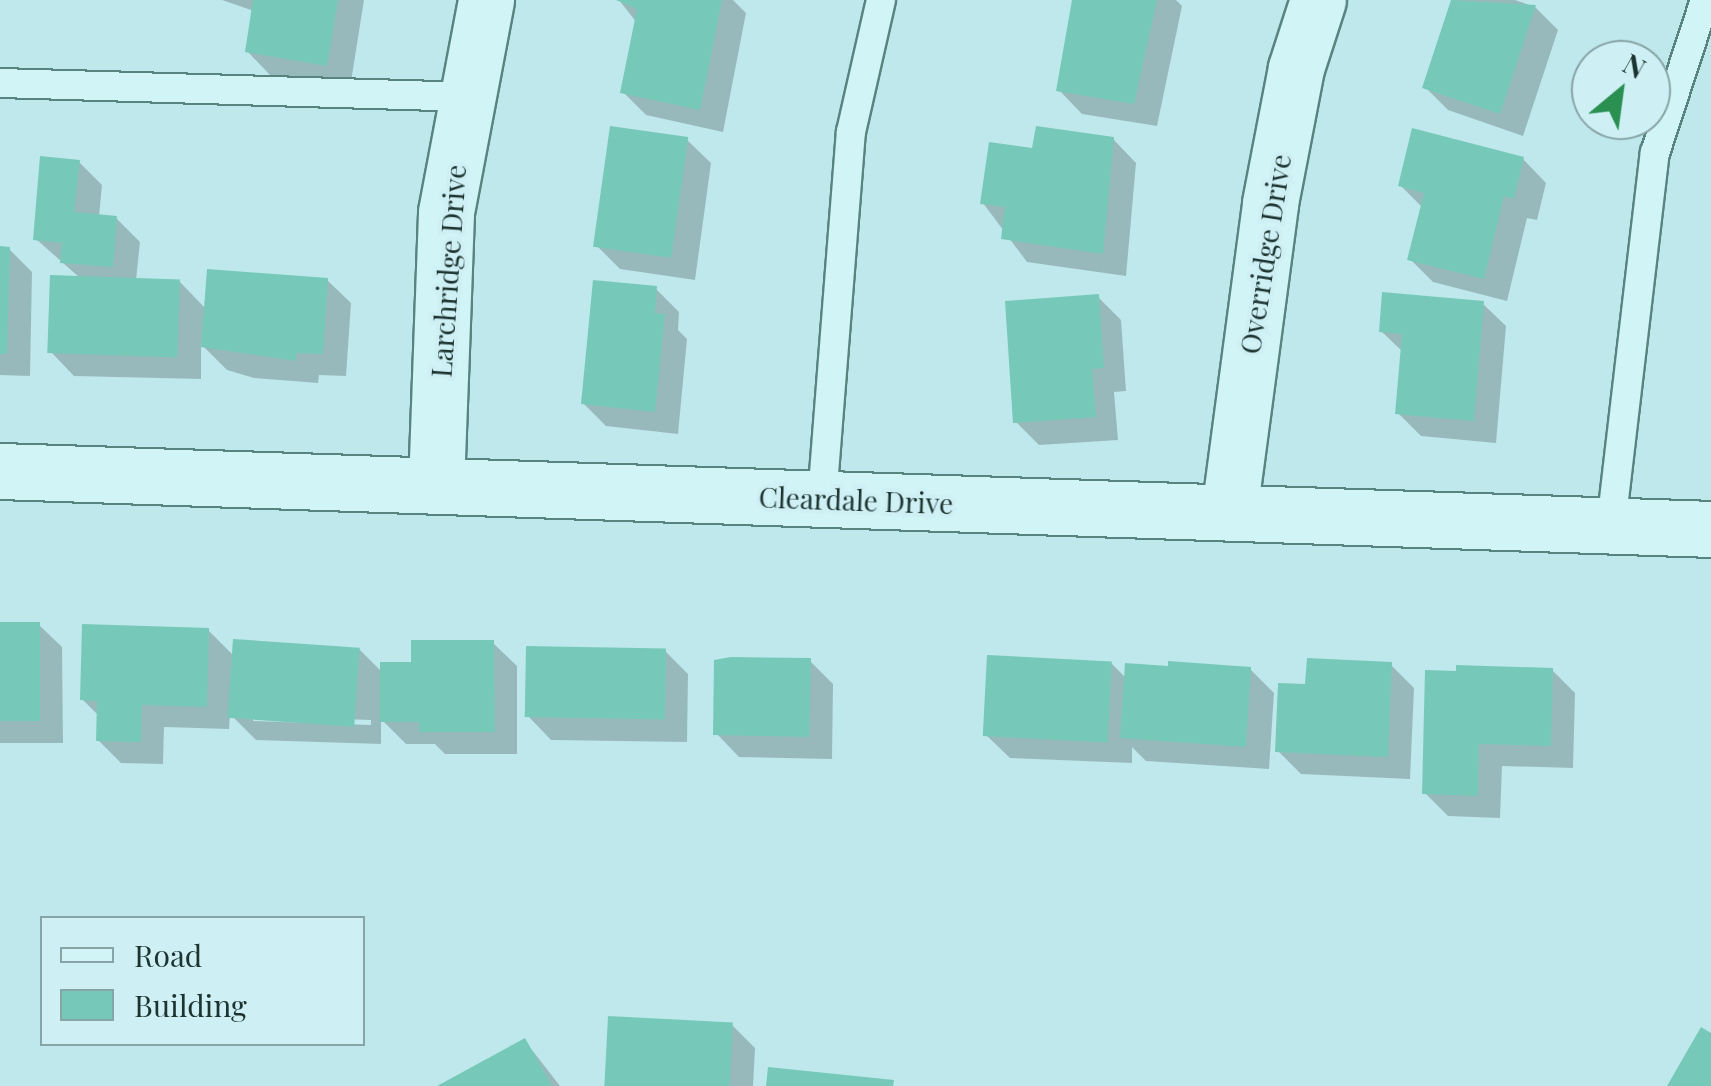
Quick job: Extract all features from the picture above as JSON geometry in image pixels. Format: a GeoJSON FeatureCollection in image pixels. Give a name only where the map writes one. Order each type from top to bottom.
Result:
{"type":"FeatureCollection","features":[{"type":"Feature","properties":{"kind":"street","name":"Larchridge Drive"},"geometry":{"type":"LineString","coordinates":[[436,486],[446,212],[486,0]]}},
{"type":"Feature","properties":{"kind":"street","name":"Overridge Drive"},"geometry":{"type":"LineString","coordinates":[[1229,512],[1270,203],[1318,0]]}},
{"type":"Feature","properties":{"kind":"street","name":"Cleardale Drive"},"geometry":{"type":"LineString","coordinates":[[0,471],[1711,529]]}},
{"type":"Feature","properties":{"kind":"lane"},"geometry":{"type":"LineString","coordinates":[[822,499],[851,132],[881,0]]}},
{"type":"Feature","properties":{"kind":"lane"},"geometry":{"type":"LineString","coordinates":[[1611,525],[1656,154],[1705,0]]}},
{"type":"Feature","properties":{"kind":"lane"},"geometry":{"type":"LineString","coordinates":[[0,84],[466,97]]}},
{"type":"Feature","properties":{"kind":"building"},"geometry":{"type":"Polygon","coordinates":[[[253,0],[338,0],[327,66],[245,52],[253,0]]]}},
{"type":"Feature","properties":{"kind":"building"},"geometry":{"type":"Polygon","coordinates":[[[616,0],[722,0],[700,110],[620,93],[637,9],[616,0]]]}},
{"type":"Feature","properties":{"kind":"building"},"geometry":{"type":"Polygon","coordinates":[[[1072,0],[1157,0],[1134,104],[1056,91],[1072,0]]]}},
{"type":"Feature","properties":{"kind":"building"},"geometry":{"type":"Polygon","coordinates":[[[1451,0],[1536,5],[1500,114],[1422,88],[1451,0]]]}},
{"type":"Feature","properties":{"kind":"building"},"geometry":{"type":"Polygon","coordinates":[[[610,126],[688,137],[671,258],[593,247],[610,126]]]}},
{"type":"Feature","properties":{"kind":"building"},"geometry":{"type":"Polygon","coordinates":[[[1036,126],[1114,137],[1103,254],[1001,239],[1005,207],[980,204],[989,142],[1032,148],[1036,126]]]}},
{"type":"Feature","properties":{"kind":"building"},"geometry":{"type":"Polygon","coordinates":[[[1412,128],[1524,157],[1514,199],[1504,196],[1484,279],[1407,260],[1424,193],[1398,186],[1412,128]]]}},
{"type":"Feature","properties":{"kind":"building"},"geometry":{"type":"Polygon","coordinates":[[[40,156],[80,160],[74,212],[117,216],[113,267],[60,263],[62,243],[33,240],[40,156]]]}},
{"type":"Feature","properties":{"kind":"building"},"geometry":{"type":"Polygon","coordinates":[[[0,246],[10,247],[7,354],[0,354],[0,246]]]}},
{"type":"Feature","properties":{"kind":"building"},"geometry":{"type":"Polygon","coordinates":[[[207,269],[328,278],[323,354],[296,353],[296,361],[201,347],[207,269]]]}},
{"type":"Feature","properties":{"kind":"building"},"geometry":{"type":"Polygon","coordinates":[[[50,275],[180,280],[177,357],[47,353],[50,275]]]}},
{"type":"Feature","properties":{"kind":"building"},"geometry":{"type":"Polygon","coordinates":[[[593,280],[657,286],[655,313],[665,314],[655,412],[581,404],[593,280]]]}},
{"type":"Feature","properties":{"kind":"building"},"geometry":{"type":"Polygon","coordinates":[[[1382,292],[1484,301],[1474,421],[1395,414],[1402,334],[1379,332],[1382,292]]]}},
{"type":"Feature","properties":{"kind":"building"},"geometry":{"type":"Polygon","coordinates":[[[1099,294],[1104,368],[1092,369],[1096,417],[1013,423],[1005,301],[1099,294]]]}},
{"type":"Feature","properties":{"kind":"building"},"geometry":{"type":"Polygon","coordinates":[[[0,622],[40,622],[40,721],[0,721],[0,622]]]}},
{"type":"Feature","properties":{"kind":"building"},"geometry":{"type":"Polygon","coordinates":[[[82,624],[209,628],[207,707],[142,705],[141,742],[96,741],[97,701],[80,700],[82,624]]]}},
{"type":"Feature","properties":{"kind":"building"},"geometry":{"type":"Polygon","coordinates":[[[233,639],[360,648],[354,727],[227,718],[233,639]]]}},
{"type":"Feature","properties":{"kind":"building"},"geometry":{"type":"Polygon","coordinates":[[[411,640],[494,640],[495,732],[419,732],[419,722],[380,722],[380,662],[411,662],[411,640]]]}},
{"type":"Feature","properties":{"kind":"building"},"geometry":{"type":"Polygon","coordinates":[[[526,646],[666,648],[665,719],[525,717],[526,646]]]}},
{"type":"Feature","properties":{"kind":"building"},"geometry":{"type":"Polygon","coordinates":[[[987,655],[1112,662],[1108,742],[983,736],[987,655]]]}},
{"type":"Feature","properties":{"kind":"building"},"geometry":{"type":"Polygon","coordinates":[[[811,658],[809,737],[713,735],[714,660],[811,658]]]}},
{"type":"Feature","properties":{"kind":"building"},"geometry":{"type":"Polygon","coordinates":[[[1307,658],[1392,662],[1388,757],[1275,752],[1278,683],[1305,684],[1307,658]]]}},
{"type":"Feature","properties":{"kind":"building"},"geometry":{"type":"Polygon","coordinates":[[[1168,661],[1251,667],[1246,747],[1120,738],[1125,663],[1168,666],[1168,661]]]}},
{"type":"Feature","properties":{"kind":"building"},"geometry":{"type":"Polygon","coordinates":[[[1456,665],[1553,668],[1551,746],[1479,744],[1478,796],[1422,794],[1425,670],[1456,671],[1456,665]]]}},
{"type":"Feature","properties":{"kind":"building"},"geometry":{"type":"Polygon","coordinates":[[[608,1016],[733,1023],[730,1086],[604,1086],[608,1016]]]}},
{"type":"Feature","properties":{"kind":"building"},"geometry":{"type":"Polygon","coordinates":[[[1701,1027],[1711,1033],[1711,1086],[1667,1086],[1701,1027]]]}},
{"type":"Feature","properties":{"kind":"building"},"geometry":{"type":"Polygon","coordinates":[[[525,1038],[552,1086],[437,1086],[525,1038]]]}},
{"type":"Feature","properties":{"kind":"building"},"geometry":{"type":"Polygon","coordinates":[[[768,1067],[894,1080],[893,1086],[766,1086],[768,1067]]]}}]}
